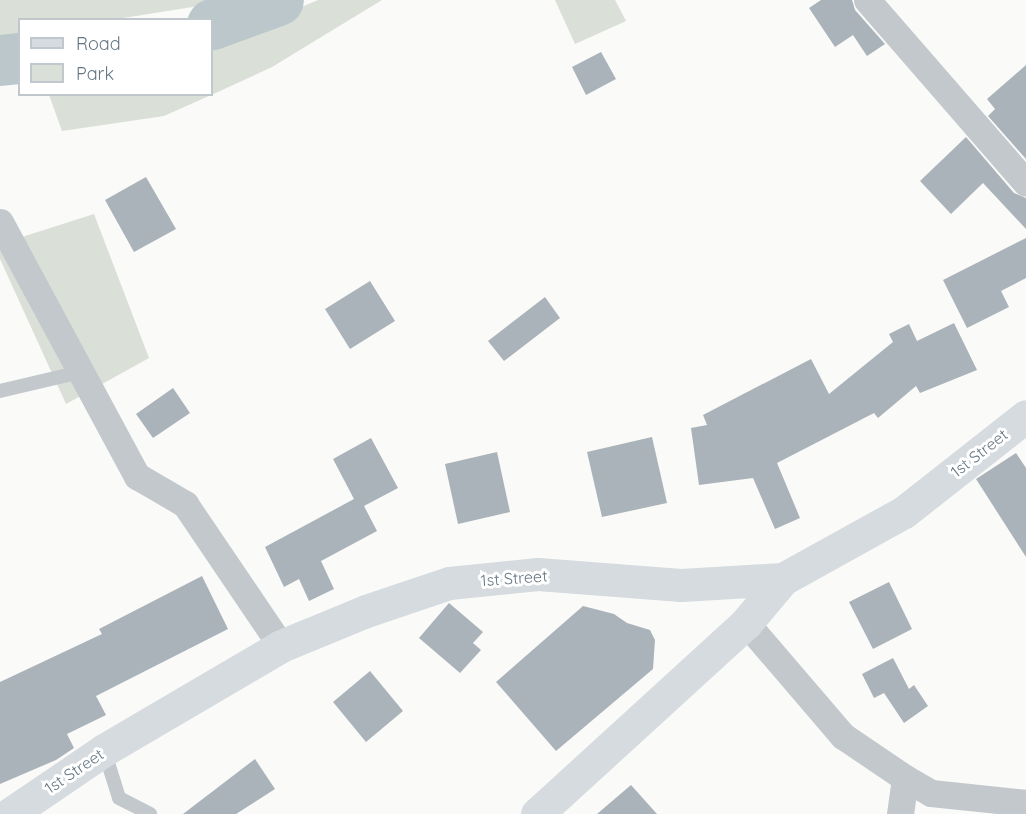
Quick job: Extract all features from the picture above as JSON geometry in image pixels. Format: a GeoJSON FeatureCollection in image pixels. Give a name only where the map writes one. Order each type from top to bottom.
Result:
{"type":"FeatureCollection","features":[{"type":"Feature","properties":{"kind":"street"},"geometry":{"type":"LineString","coordinates":[[867,0],[1026,183]]}},
{"type":"Feature","properties":{"kind":"street"},"geometry":{"type":"LineString","coordinates":[[0,222],[137,476],[185,504],[281,646]]}},
{"type":"Feature","properties":{"kind":"street","name":"1st Street"},"geometry":{"type":"LineString","coordinates":[[10,814],[104,750],[281,646],[366,611],[449,583],[538,574],[681,585],[783,579],[904,512],[1026,416]]}},
{"type":"Feature","properties":{"kind":"street"},"geometry":{"type":"LineString","coordinates":[[537,814],[746,623],[783,579]]}},
{"type":"Feature","properties":{"kind":"street"},"geometry":{"type":"LineString","coordinates":[[746,623],[843,736],[905,778],[931,793],[1026,803]]}},
{"type":"Feature","properties":{"kind":"street"},"geometry":{"type":"LineString","coordinates":[[900,814],[905,778]]}},
{"type":"Feature","properties":{"kind":"lane"},"geometry":{"type":"LineString","coordinates":[[0,391],[81,372]]}},
{"type":"Feature","properties":{"kind":"lane"},"geometry":{"type":"LineString","coordinates":[[104,750],[119,798],[150,814]]}},
{"type":"Feature","properties":{"kind":"green space"},"geometry":{"type":"Polygon","coordinates":[[[0,0],[215,0],[205,5],[123,18],[18,18],[18,35],[0,38],[0,0]]]}},
{"type":"Feature","properties":{"kind":"green space"},"geometry":{"type":"Polygon","coordinates":[[[318,0],[382,0],[272,67],[213,94],[213,39],[252,28],[318,0]]]}},
{"type":"Feature","properties":{"kind":"green space"},"geometry":{"type":"Polygon","coordinates":[[[555,0],[615,0],[626,21],[575,44],[555,0]]]}},
{"type":"Feature","properties":{"kind":"green space"},"geometry":{"type":"Polygon","coordinates":[[[49,96],[208,96],[164,116],[62,131],[49,96]]]}},
{"type":"Feature","properties":{"kind":"green space"},"geometry":{"type":"Polygon","coordinates":[[[94,214],[149,358],[66,404],[0,259],[0,244],[94,214]]]}},
{"type":"Feature","properties":{"kind":"building"},"geometry":{"type":"Polygon","coordinates":[[[821,0],[852,0],[855,10],[885,44],[867,56],[853,35],[835,47],[809,8],[821,0]]]}},
{"type":"Feature","properties":{"kind":"building"},"geometry":{"type":"Polygon","coordinates":[[[601,52],[616,79],[586,95],[572,67],[601,52]]]}},
{"type":"Feature","properties":{"kind":"building"},"geometry":{"type":"Polygon","coordinates":[[[1026,65],[1026,159],[988,116],[995,109],[987,99],[1026,65]]]}},
{"type":"Feature","properties":{"kind":"building"},"geometry":{"type":"Polygon","coordinates":[[[966,137],[1014,193],[1026,198],[1026,229],[983,183],[951,214],[920,181],[966,137]]]}},
{"type":"Feature","properties":{"kind":"building"},"geometry":{"type":"Polygon","coordinates":[[[146,177],[176,229],[134,252],[105,200],[146,177]]]}},
{"type":"Feature","properties":{"kind":"building"},"geometry":{"type":"Polygon","coordinates":[[[1026,238],[1026,278],[1001,291],[1009,307],[967,328],[943,280],[1026,238]]]}},
{"type":"Feature","properties":{"kind":"building"},"geometry":{"type":"Polygon","coordinates":[[[370,281],[395,321],[350,349],[325,309],[370,281]]]}},
{"type":"Feature","properties":{"kind":"building"},"geometry":{"type":"Polygon","coordinates":[[[545,297],[560,318],[504,361],[488,341],[545,297]]]}},
{"type":"Feature","properties":{"kind":"building"},"geometry":{"type":"Polygon","coordinates":[[[954,323],[977,370],[920,393],[916,386],[878,418],[874,413],[777,463],[800,518],[775,529],[753,478],[699,485],[691,428],[707,425],[703,415],[811,359],[829,394],[893,342],[889,334],[909,324],[917,341],[954,323]]]}},
{"type":"Feature","properties":{"kind":"building"},"geometry":{"type":"Polygon","coordinates":[[[173,388],[190,413],[153,438],[136,414],[173,388]]]}},
{"type":"Feature","properties":{"kind":"building"},"geometry":{"type":"Polygon","coordinates":[[[652,437],[667,503],[602,517],[587,452],[652,437]]]}},
{"type":"Feature","properties":{"kind":"building"},"geometry":{"type":"Polygon","coordinates":[[[371,438],[398,488],[364,506],[377,531],[321,561],[334,589],[309,601],[299,579],[284,587],[265,547],[354,499],[333,459],[371,438]]]}},
{"type":"Feature","properties":{"kind":"building"},"geometry":{"type":"Polygon","coordinates":[[[497,452],[510,512],[458,524],[445,464],[497,452]]]}},
{"type":"Feature","properties":{"kind":"building"},"geometry":{"type":"Polygon","coordinates":[[[1016,453],[1026,468],[1026,557],[976,479],[1016,453]]]}},
{"type":"Feature","properties":{"kind":"building"},"geometry":{"type":"Polygon","coordinates":[[[202,576],[228,629],[96,696],[106,715],[67,734],[74,748],[56,760],[0,784],[0,682],[102,634],[99,629],[202,576]]]}},
{"type":"Feature","properties":{"kind":"building"},"geometry":{"type":"Polygon","coordinates":[[[889,582],[912,629],[873,649],[849,602],[889,582]]]}},
{"type":"Feature","properties":{"kind":"building"},"geometry":{"type":"Polygon","coordinates":[[[449,603],[483,632],[473,643],[481,650],[460,673],[419,638],[449,603]]]}},
{"type":"Feature","properties":{"kind":"building"},"geometry":{"type":"Polygon","coordinates":[[[583,606],[614,614],[627,623],[650,630],[655,640],[653,669],[556,751],[496,682],[583,606]]]}},
{"type":"Feature","properties":{"kind":"building"},"geometry":{"type":"Polygon","coordinates":[[[893,658],[909,689],[914,685],[928,706],[904,723],[884,693],[874,698],[862,674],[893,658]]]}},
{"type":"Feature","properties":{"kind":"building"},"geometry":{"type":"Polygon","coordinates":[[[370,671],[403,711],[366,742],[333,702],[370,671]]]}},
{"type":"Feature","properties":{"kind":"building"},"geometry":{"type":"Polygon","coordinates":[[[255,759],[275,789],[236,814],[183,814],[255,759]]]}},
{"type":"Feature","properties":{"kind":"building"},"geometry":{"type":"Polygon","coordinates":[[[631,785],[657,814],[597,814],[631,785]]]}},
{"type":"Feature","properties":{"kind":"waterway"},"geometry":{"type":"LineString","coordinates":[[213,24],[278,0]]}},
{"type":"Feature","properties":{"kind":"waterway"},"geometry":{"type":"LineString","coordinates":[[0,60],[18,58]]}}]}
